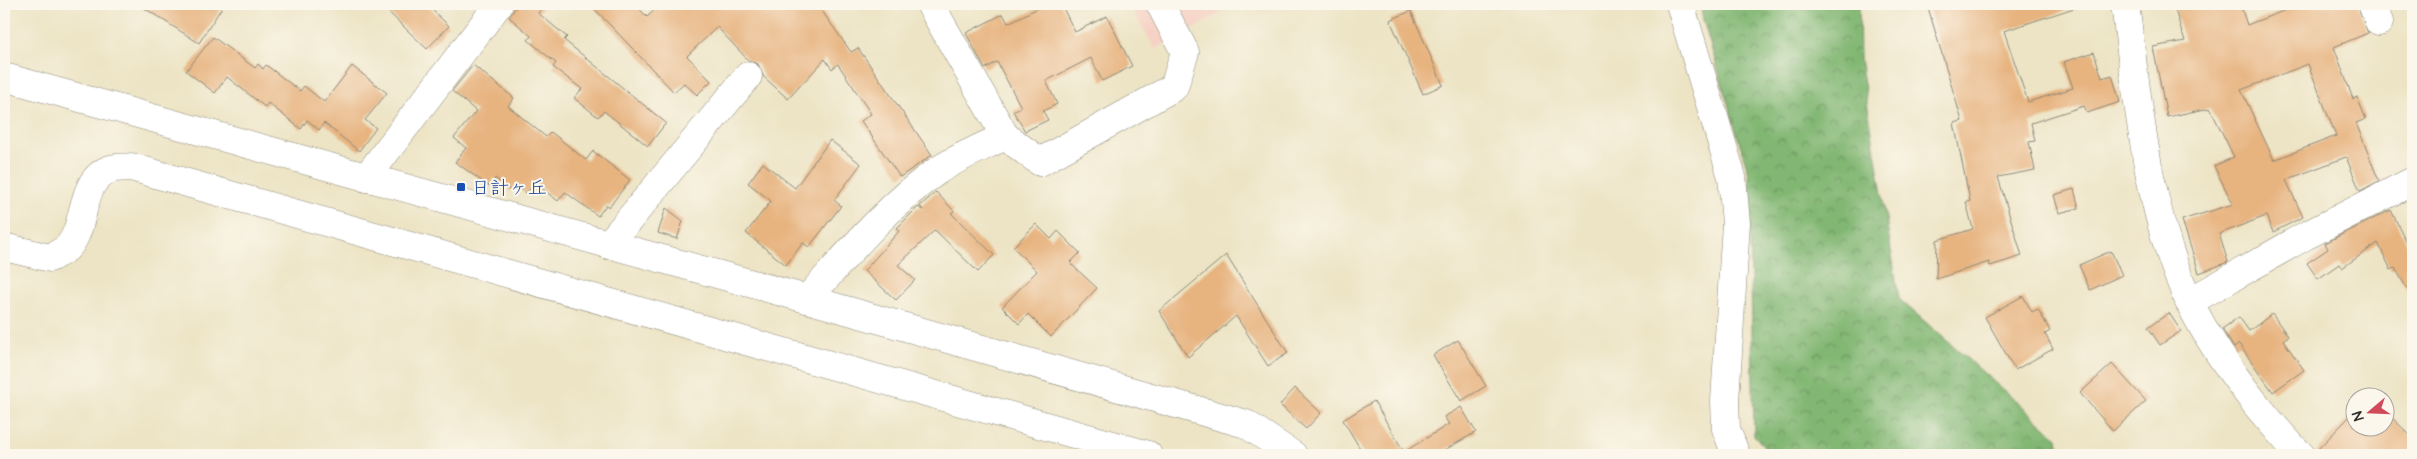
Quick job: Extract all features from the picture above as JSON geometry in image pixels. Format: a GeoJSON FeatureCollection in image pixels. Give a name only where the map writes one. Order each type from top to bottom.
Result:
{"type":"FeatureCollection","features":[{"type":"Feature","properties":{"kind":"street"},"geometry":{"type":"LineString","coordinates":[[366,178],[499,4]]}},
{"type":"Feature","properties":{"kind":"street"},"geometry":{"type":"LineString","coordinates":[[930,4],[1005,136],[1040,162],[1174,87],[1185,52],[1160,4]]}},
{"type":"Feature","properties":{"kind":"street"},"geometry":{"type":"LineString","coordinates":[[1680,4],[1732,177],[1736,223],[1725,401],[1726,428],[1736,455]]}},
{"type":"Feature","properties":{"kind":"street"},"geometry":{"type":"LineString","coordinates":[[2125,4],[2145,152],[2171,252],[2189,302],[2209,339],[2236,379],[2301,455]]}},
{"type":"Feature","properties":{"kind":"street"},"geometry":{"type":"LineString","coordinates":[[608,244],[748,76]]}},
{"type":"Feature","properties":{"kind":"street"},"geometry":{"type":"LineString","coordinates":[[4,77],[807,299],[1246,424],[1293,455]]}},
{"type":"Feature","properties":{"kind":"street"},"geometry":{"type":"LineString","coordinates":[[807,299],[859,241],[905,196],[939,170],[1005,136]]}},
{"type":"Feature","properties":{"kind":"street"},"geometry":{"type":"LineString","coordinates":[[4,247],[50,258],[67,248],[78,231],[84,202],[92,184],[110,169],[131,167],[1148,455]]}},
{"type":"Feature","properties":{"kind":"street"},"geometry":{"type":"LineString","coordinates":[[2189,302],[2305,236],[2413,181]]}},
{"type":"Feature","properties":{"kind":"shaded area"},"geometry":{"type":"Polygon","coordinates":[[[1129,4],[1234,4],[1189,32],[1155,49],[1129,4]]]}},
{"type":"Feature","properties":{"kind":"green space"},"geometry":{"type":"Polygon","coordinates":[[[1700,4],[1859,4],[1860,59],[1899,299],[2058,438],[2061,455],[1772,455],[1754,435],[1749,174],[1703,20],[1700,4]]]}},
{"type":"Feature","properties":{"kind":"building"},"geometry":{"type":"Polygon","coordinates":[[[138,4],[224,4],[199,43],[138,4]]]}},
{"type":"Feature","properties":{"kind":"building"},"geometry":{"type":"Polygon","coordinates":[[[380,4],[426,4],[449,26],[427,49],[380,4]]]}},
{"type":"Feature","properties":{"kind":"building"},"geometry":{"type":"Polygon","coordinates":[[[518,4],[545,4],[538,13],[567,37],[564,40],[666,123],[648,146],[604,111],[598,117],[574,98],[582,89],[553,67],[556,63],[528,40],[531,36],[509,17],[518,4]]]}},
{"type":"Feature","properties":{"kind":"building"},"geometry":{"type":"Polygon","coordinates":[[[590,4],[635,4],[647,17],[661,4],[817,4],[851,52],[858,48],[932,155],[900,177],[861,121],[871,114],[838,64],[832,69],[825,59],[788,99],[763,76],[758,64],[749,61],[717,27],[687,56],[711,81],[697,95],[684,83],[674,92],[590,4]]]}},
{"type":"Feature","properties":{"kind":"building"},"geometry":{"type":"Polygon","coordinates":[[[1046,4],[1061,4],[1075,32],[1107,16],[1132,66],[1102,81],[1091,58],[1046,81],[1057,104],[1043,111],[1048,120],[1025,131],[1013,111],[1021,107],[997,62],[985,69],[966,33],[1003,14],[1008,23],[1046,4]]]}},
{"type":"Feature","properties":{"kind":"building"},"geometry":{"type":"Polygon","coordinates":[[[1927,4],[2074,4],[2074,8],[2004,31],[2028,102],[2073,88],[2064,62],[2094,52],[2102,78],[2112,75],[2120,102],[2087,113],[2084,106],[2031,123],[2035,141],[2029,142],[2035,170],[1998,177],[2022,256],[1990,266],[1989,262],[1936,279],[1937,240],[1973,229],[1966,202],[1970,201],[1954,123],[1962,121],[1927,4]]]}},
{"type":"Feature","properties":{"kind":"building"},"geometry":{"type":"Polygon","coordinates":[[[2173,4],[2240,4],[2247,25],[2301,4],[2357,4],[2368,33],[2334,47],[2353,99],[2357,97],[2366,119],[2356,123],[2379,181],[2360,191],[2346,157],[2286,180],[2303,217],[2273,232],[2266,216],[2219,234],[2228,262],[2199,273],[2182,220],[2233,204],[2214,166],[2234,157],[2210,108],[2167,117],[2153,47],[2185,41],[2173,4]],[[2308,64],[2241,90],[2274,160],[2336,136],[2308,64]]]}},
{"type":"Feature","properties":{"kind":"building"},"geometry":{"type":"Polygon","coordinates":[[[1411,11],[1443,85],[1423,94],[1390,20],[1411,11]]]}},
{"type":"Feature","properties":{"kind":"building"},"geometry":{"type":"Polygon","coordinates":[[[213,37],[255,68],[258,64],[263,69],[266,65],[300,91],[304,86],[324,102],[352,66],[387,93],[365,120],[376,128],[359,151],[324,123],[319,130],[307,120],[301,129],[268,103],[265,107],[227,77],[215,93],[186,71],[213,37]]]}},
{"type":"Feature","properties":{"kind":"building"},"geometry":{"type":"Polygon","coordinates":[[[473,65],[514,98],[508,106],[546,137],[551,132],[586,160],[593,151],[630,180],[609,207],[606,205],[598,216],[565,192],[558,201],[535,183],[526,193],[516,185],[511,191],[495,178],[489,186],[455,162],[466,148],[454,138],[476,111],[452,91],[473,65]]]}},
{"type":"Feature","properties":{"kind":"building"},"geometry":{"type":"Polygon","coordinates":[[[830,140],[861,164],[834,200],[841,206],[809,247],[803,243],[786,265],[746,233],[771,201],[748,183],[763,163],[795,188],[830,140]]]}},
{"type":"Feature","properties":{"kind":"building"},"geometry":{"type":"Polygon","coordinates":[[[2074,189],[2079,208],[2059,213],[2054,195],[2074,189]]]}},
{"type":"Feature","properties":{"kind":"building"},"geometry":{"type":"Polygon","coordinates":[[[936,192],[954,211],[951,213],[994,255],[978,272],[935,230],[898,265],[915,280],[896,300],[864,271],[899,231],[896,229],[918,207],[923,210],[920,206],[936,192]]]}},
{"type":"Feature","properties":{"kind":"building"},"geometry":{"type":"Polygon","coordinates":[[[666,208],[683,221],[677,239],[658,233],[666,208]]]}},
{"type":"Feature","properties":{"kind":"building"},"geometry":{"type":"Polygon","coordinates":[[[2391,210],[2413,256],[2413,299],[2395,268],[2391,270],[2378,243],[2342,268],[2339,264],[2318,279],[2307,263],[2328,249],[2325,243],[2391,210]]]}},
{"type":"Feature","properties":{"kind":"building"},"geometry":{"type":"Polygon","coordinates":[[[1036,224],[1051,239],[1058,231],[1080,253],[1070,263],[1097,288],[1051,337],[1028,314],[1019,324],[1002,307],[1037,271],[1013,247],[1036,224]]]}},
{"type":"Feature","properties":{"kind":"building"},"geometry":{"type":"Polygon","coordinates":[[[2111,251],[2122,275],[2090,290],[2079,265],[2111,251]]]}},
{"type":"Feature","properties":{"kind":"building"},"geometry":{"type":"Polygon","coordinates":[[[1226,255],[1288,353],[1268,366],[1236,316],[1188,357],[1159,311],[1226,255]]]}},
{"type":"Feature","properties":{"kind":"building"},"geometry":{"type":"Polygon","coordinates":[[[2023,296],[2032,312],[2038,309],[2050,331],[2045,334],[2053,349],[2015,370],[1985,317],[2023,296]]]}},
{"type":"Feature","properties":{"kind":"building"},"geometry":{"type":"Polygon","coordinates":[[[2169,313],[2181,331],[2160,345],[2148,327],[2169,313]]]}},
{"type":"Feature","properties":{"kind":"building"},"geometry":{"type":"Polygon","coordinates":[[[2272,314],[2288,336],[2283,340],[2304,370],[2273,392],[2239,344],[2234,348],[2222,329],[2239,317],[2249,331],[2272,314]]]}},
{"type":"Feature","properties":{"kind":"building"},"geometry":{"type":"Polygon","coordinates":[[[1458,340],[1486,386],[1461,401],[1433,355],[1458,340]]]}},
{"type":"Feature","properties":{"kind":"building"},"geometry":{"type":"Polygon","coordinates":[[[2112,364],[2146,401],[2113,431],[2080,393],[2112,364]]]}},
{"type":"Feature","properties":{"kind":"building"},"geometry":{"type":"Polygon","coordinates":[[[1295,388],[1321,413],[1306,429],[1280,405],[1295,388]]]}},
{"type":"Feature","properties":{"kind":"building"},"geometry":{"type":"Polygon","coordinates":[[[1374,401],[1404,452],[1449,424],[1444,417],[1461,407],[1476,432],[1436,455],[1364,455],[1343,420],[1374,401]]]}},
{"type":"Feature","properties":{"kind":"building"},"geometry":{"type":"Polygon","coordinates":[[[2394,420],[2413,438],[2413,448],[2406,455],[2316,455],[2316,451],[2344,422],[2344,436],[2394,436],[2394,420]]]}},
{"type":"Feature","properties":{"kind":"place","name":"日計ヶ丘"},"geometry":{"type":"Point","coordinates":[461,187]}}]}
